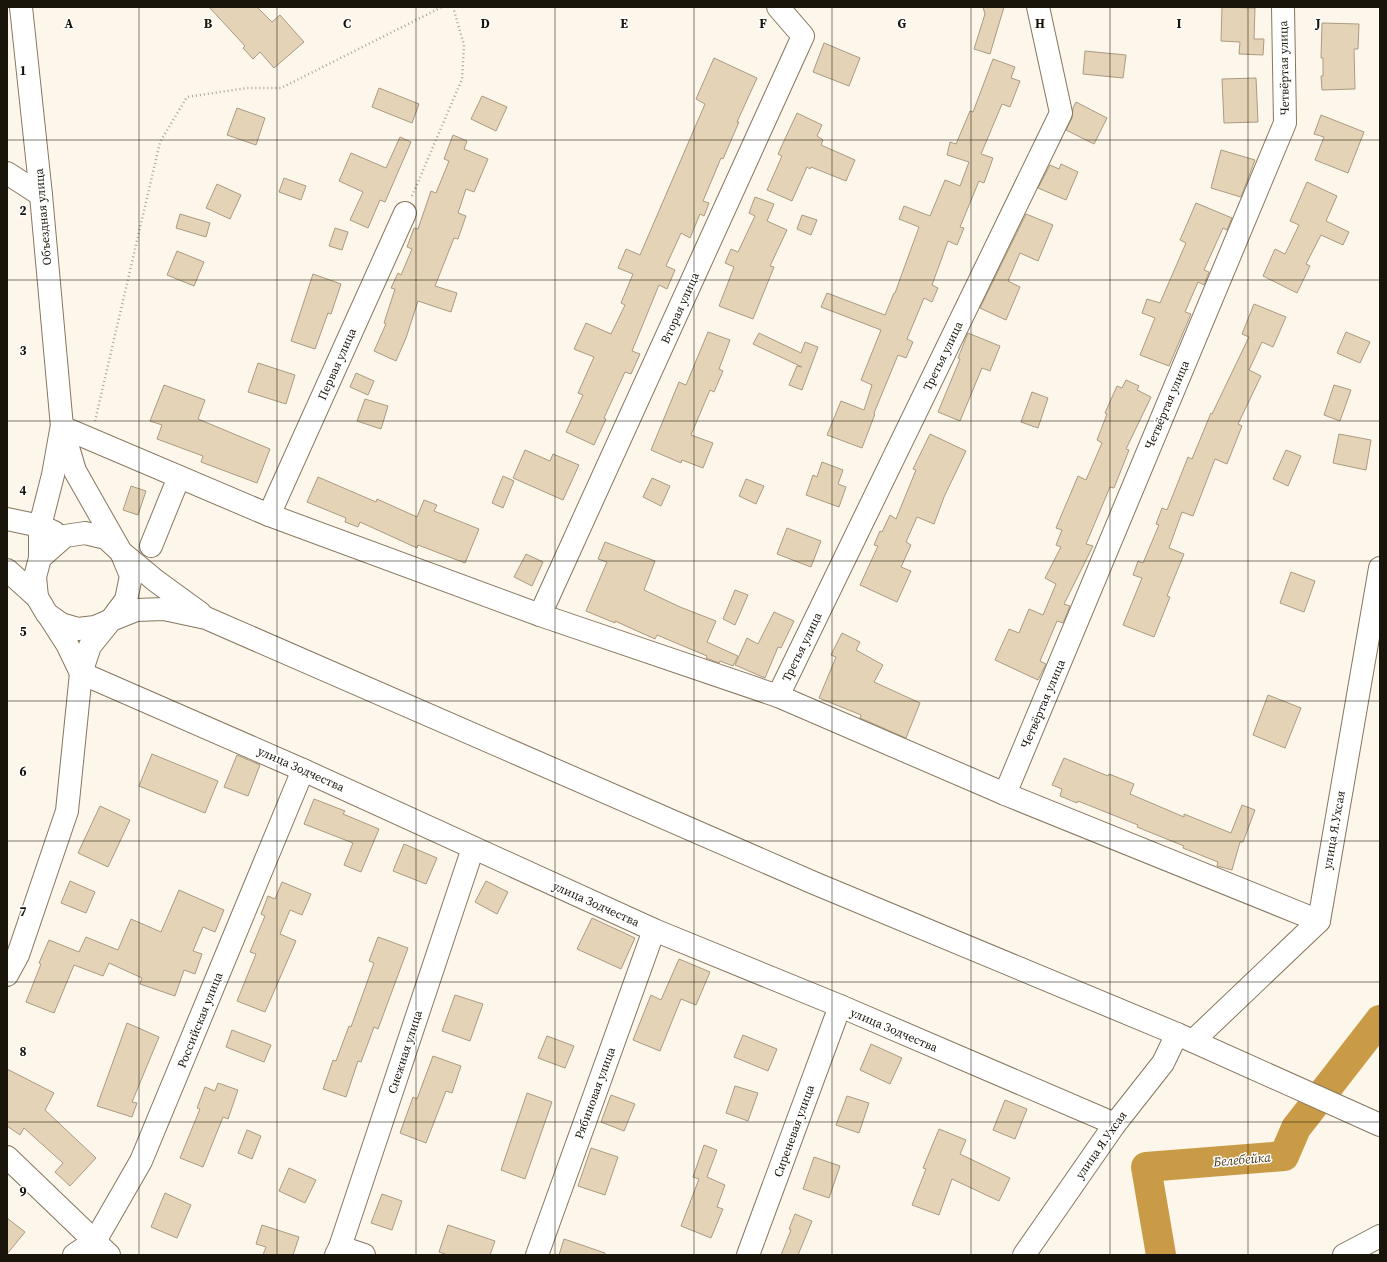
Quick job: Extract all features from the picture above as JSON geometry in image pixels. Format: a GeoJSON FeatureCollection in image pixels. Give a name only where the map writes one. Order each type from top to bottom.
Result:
{"type":"FeatureCollection","features":[{"type":"Feature","properties":{"kind":"street","name":"Объездная улица"},"geometry":{"type":"LineString","coordinates":[[21,7],[41,194],[62,427]]}},
{"type":"Feature","properties":{"kind":"street","name":"Вторая улица"},"geometry":{"type":"LineString","coordinates":[[540,615],[803,36],[778,7]]}},
{"type":"Feature","properties":{"kind":"street","name":"Третья улица"},"geometry":{"type":"LineString","coordinates":[[778,696],[1061,113],[1038,7]]}},
{"type":"Feature","properties":{"kind":"street","name":"Четвёртая улица"},"geometry":{"type":"LineString","coordinates":[[1005,794],[1285,122],[1283,7]]}},
{"type":"Feature","properties":{"kind":"street"},"geometry":{"type":"LineString","coordinates":[[7,172],[41,194]]}},
{"type":"Feature","properties":{"kind":"street","name":"Первая улица"},"geometry":{"type":"LineString","coordinates":[[269,515],[404,213]]}},
{"type":"Feature","properties":{"kind":"street"},"geometry":{"type":"LineString","coordinates":[[62,427],[269,515],[540,615],[778,696],[1005,794],[1319,921]]}},
{"type":"Feature","properties":{"kind":"street"},"geometry":{"type":"LineString","coordinates":[[62,427],[53,476],[40,526],[40,558],[34,577],[42,605],[67,644],[81,672]]}},
{"type":"Feature","properties":{"kind":"street"},"geometry":{"type":"LineString","coordinates":[[7,975],[18,955],[67,811],[81,672],[90,646],[126,600],[130,576],[122,552],[75,471],[62,427]]}},
{"type":"Feature","properties":{"kind":"street"},"geometry":{"type":"LineString","coordinates":[[150,546],[179,477]]}},
{"type":"Feature","properties":{"kind":"street"},"geometry":{"type":"LineString","coordinates":[[7,519],[40,526],[65,536],[85,533],[106,538],[156,581],[206,618]]}},
{"type":"Feature","properties":{"kind":"street"},"geometry":{"type":"LineString","coordinates":[[40,558],[65,536]]}},
{"type":"Feature","properties":{"kind":"street","name":"улица Я.Ухсая"},"geometry":{"type":"LineString","coordinates":[[1024,1255],[1115,1124],[1162,1063],[1185,1038],[1319,921],[1380,568]]}},
{"type":"Feature","properties":{"kind":"street"},"geometry":{"type":"LineString","coordinates":[[7,570],[61,624],[78,629],[95,627],[136,610],[164,609],[206,618],[807,880],[1185,1038],[1380,1125]]}},
{"type":"Feature","properties":{"kind":"street","name":"улица Зодчества"},"geometry":{"type":"LineString","coordinates":[[81,672],[303,770],[654,930],[840,1006],[1115,1124]]}},
{"type":"Feature","properties":{"kind":"street","name":"Российская улица"},"geometry":{"type":"LineString","coordinates":[[74,1255],[102,1248],[141,1161],[303,770]]}},
{"type":"Feature","properties":{"kind":"street","name":"Снежная улица"},"geometry":{"type":"LineString","coordinates":[[338,1251],[473,848]]}},
{"type":"Feature","properties":{"kind":"street","name":"Рябиновая улица"},"geometry":{"type":"LineString","coordinates":[[537,1255],[654,930]]}},
{"type":"Feature","properties":{"kind":"street","name":"Сиреневая улица"},"geometry":{"type":"LineString","coordinates":[[748,1255],[840,1006]]}},
{"type":"Feature","properties":{"kind":"street"},"geometry":{"type":"LineString","coordinates":[[7,1156],[102,1248]]}},
{"type":"Feature","properties":{"kind":"street"},"geometry":{"type":"LineString","coordinates":[[1344,1255],[1380,1236]]}},
{"type":"Feature","properties":{"kind":"street"},"geometry":{"type":"LineString","coordinates":[[338,1251],[364,1255]]}},
{"type":"Feature","properties":{"kind":"path"},"geometry":{"type":"LineString","coordinates":[[91,439],[160,142],[187,97],[247,88],[281,88],[442,7]]}},
{"type":"Feature","properties":{"kind":"path"},"geometry":{"type":"LineString","coordinates":[[404,213],[462,79],[464,45],[453,7]]}},
{"type":"Feature","properties":{"kind":"building"},"geometry":{"type":"Polygon","coordinates":[[[209,7],[257,7],[272,22],[280,15],[304,42],[274,68],[260,52],[253,59],[243,48],[245,46],[209,7]]]}},
{"type":"Feature","properties":{"kind":"building"},"geometry":{"type":"Polygon","coordinates":[[[983,7],[1004,7],[990,54],[974,49],[985,14],[983,7]]]}},
{"type":"Feature","properties":{"kind":"building"},"geometry":{"type":"Polygon","coordinates":[[[1222,7],[1255,8],[1254,39],[1264,39],[1263,55],[1239,54],[1240,42],[1221,41],[1222,7]]]}},
{"type":"Feature","properties":{"kind":"building"},"geometry":{"type":"Polygon","coordinates":[[[1322,23],[1359,24],[1358,49],[1354,49],[1355,89],[1322,90],[1322,23]]]}},
{"type":"Feature","properties":{"kind":"building"},"geometry":{"type":"Polygon","coordinates":[[[824,43],[860,58],[849,86],[813,72],[824,43]]]}},
{"type":"Feature","properties":{"kind":"building"},"geometry":{"type":"Polygon","coordinates":[[[1085,51],[1126,55],[1123,78],[1083,74],[1085,51]]]}},
{"type":"Feature","properties":{"kind":"building"},"geometry":{"type":"Polygon","coordinates":[[[714,58],[757,78],[737,122],[739,122],[723,159],[721,158],[703,201],[709,203],[704,216],[700,214],[690,238],[681,233],[666,266],[675,270],[667,289],[659,285],[632,351],[640,354],[631,374],[625,372],[604,418],[606,419],[594,445],[566,432],[583,395],[578,393],[594,357],[574,349],[586,323],[611,334],[625,305],[621,303],[633,274],[618,268],[626,249],[640,255],[705,104],[696,99],[714,58]]]}},
{"type":"Feature","properties":{"kind":"building"},"geometry":{"type":"Polygon","coordinates":[[[993,59],[1015,67],[1011,78],[1020,81],[1010,107],[1002,104],[981,154],[993,158],[984,183],[979,181],[960,227],[964,228],[957,245],[948,241],[932,285],[938,288],[932,302],[924,298],[907,339],[913,342],[906,358],[898,355],[874,413],[875,414],[862,448],[827,435],[841,401],[864,410],[872,385],[861,380],[881,330],[821,307],[827,293],[885,315],[895,293],[919,227],[899,219],[904,206],[930,216],[945,180],[960,186],[969,162],[947,155],[950,142],[956,144],[970,111],[973,112],[993,59]]]}},
{"type":"Feature","properties":{"kind":"building"},"geometry":{"type":"Polygon","coordinates":[[[1256,78],[1258,122],[1224,123],[1222,79],[1256,78]]]}},
{"type":"Feature","properties":{"kind":"building"},"geometry":{"type":"Polygon","coordinates":[[[379,88],[419,104],[412,123],[372,107],[379,88]]]}},
{"type":"Feature","properties":{"kind":"building"},"geometry":{"type":"Polygon","coordinates":[[[482,96],[507,107],[496,131],[471,119],[482,96]]]}},
{"type":"Feature","properties":{"kind":"building"},"geometry":{"type":"Polygon","coordinates":[[[1076,102],[1107,118],[1094,144],[1066,130],[1072,118],[1073,108],[1076,102]]]}},
{"type":"Feature","properties":{"kind":"building"},"geometry":{"type":"Polygon","coordinates":[[[237,108],[265,118],[256,145],[227,135],[237,108]]]}},
{"type":"Feature","properties":{"kind":"building"},"geometry":{"type":"Polygon","coordinates":[[[797,113],[822,125],[817,136],[823,140],[821,145],[855,160],[846,181],[811,167],[810,169],[807,167],[792,201],[767,190],[782,156],[778,154],[797,113]]]}},
{"type":"Feature","properties":{"kind":"building"},"geometry":{"type":"Polygon","coordinates":[[[1321,115],[1364,132],[1348,173],[1315,160],[1324,137],[1314,134],[1321,115]]]}},
{"type":"Feature","properties":{"kind":"building"},"geometry":{"type":"Polygon","coordinates":[[[453,135],[467,141],[464,149],[488,159],[474,192],[466,189],[458,213],[466,216],[458,239],[454,238],[435,286],[457,293],[451,312],[418,301],[406,338],[396,361],[374,351],[386,324],[384,323],[395,289],[391,288],[398,273],[401,275],[412,249],[407,247],[414,228],[418,229],[431,191],[436,193],[449,161],[444,159],[453,135]]]}},
{"type":"Feature","properties":{"kind":"building"},"geometry":{"type":"Polygon","coordinates":[[[400,137],[411,142],[385,202],[380,200],[368,228],[350,220],[363,192],[339,181],[351,153],[386,168],[400,137]]]}},
{"type":"Feature","properties":{"kind":"building"},"geometry":{"type":"Polygon","coordinates":[[[1221,150],[1255,160],[1241,197],[1211,188],[1221,150]]]}},
{"type":"Feature","properties":{"kind":"building"},"geometry":{"type":"Polygon","coordinates":[[[1061,164],[1078,172],[1066,200],[1038,188],[1050,165],[1059,169],[1061,164]]]}},
{"type":"Feature","properties":{"kind":"building"},"geometry":{"type":"Polygon","coordinates":[[[284,178],[306,186],[301,200],[279,192],[284,178]]]}},
{"type":"Feature","properties":{"kind":"building"},"geometry":{"type":"Polygon","coordinates":[[[1307,182],[1337,196],[1326,221],[1349,232],[1343,245],[1321,235],[1306,264],[1310,266],[1297,293],[1263,276],[1275,249],[1285,254],[1299,225],[1290,221],[1307,182]]]}},
{"type":"Feature","properties":{"kind":"building"},"geometry":{"type":"Polygon","coordinates":[[[217,184],[241,195],[230,219],[206,208],[217,184]]]}},
{"type":"Feature","properties":{"kind":"building"},"geometry":{"type":"Polygon","coordinates":[[[755,197],[774,204],[767,221],[787,230],[770,266],[774,267],[753,319],[719,306],[734,267],[725,263],[731,249],[738,252],[755,216],[749,213],[755,197]]]}},
{"type":"Feature","properties":{"kind":"building"},"geometry":{"type":"Polygon","coordinates":[[[1196,203],[1232,218],[1227,230],[1223,228],[1204,270],[1209,272],[1204,285],[1198,282],[1185,312],[1191,314],[1169,366],[1140,355],[1155,318],[1142,313],[1147,299],[1160,303],[1186,243],[1180,240],[1196,203]]]}},
{"type":"Feature","properties":{"kind":"building"},"geometry":{"type":"Polygon","coordinates":[[[180,214],[210,223],[206,237],[176,228],[180,214]]]}},
{"type":"Feature","properties":{"kind":"building"},"geometry":{"type":"Polygon","coordinates":[[[1026,214],[1053,225],[1038,261],[1020,253],[1008,281],[1020,287],[1006,320],[980,308],[1026,214]]]}},
{"type":"Feature","properties":{"kind":"building"},"geometry":{"type":"Polygon","coordinates":[[[802,215],[817,220],[811,235],[797,229],[802,215]]]}},
{"type":"Feature","properties":{"kind":"building"},"geometry":{"type":"Polygon","coordinates":[[[335,228],[348,232],[342,250],[329,246],[335,228]]]}},
{"type":"Feature","properties":{"kind":"building"},"geometry":{"type":"Polygon","coordinates":[[[177,251],[204,262],[194,286],[167,275],[177,251]]]}},
{"type":"Feature","properties":{"kind":"building"},"geometry":{"type":"Polygon","coordinates":[[[313,274],[341,284],[331,314],[328,313],[315,349],[291,341],[313,274]]]}},
{"type":"Feature","properties":{"kind":"building"},"geometry":{"type":"Polygon","coordinates":[[[1254,304],[1286,317],[1273,347],[1262,342],[1249,370],[1261,376],[1238,424],[1242,426],[1227,464],[1215,459],[1193,516],[1182,512],[1169,548],[1184,554],[1167,596],[1170,597],[1154,637],[1123,625],[1142,578],[1133,575],[1138,561],[1143,563],[1159,525],[1156,524],[1162,508],[1167,510],[1188,457],[1192,459],[1211,413],[1212,414],[1249,337],[1242,334],[1254,304]]]}},
{"type":"Feature","properties":{"kind":"building"},"geometry":{"type":"Polygon","coordinates":[[[708,332],[730,340],[719,369],[723,371],[714,392],[710,390],[691,435],[713,443],[703,468],[682,460],[681,463],[651,450],[679,382],[686,385],[708,332]]]}},
{"type":"Feature","properties":{"kind":"building"},"geometry":{"type":"Polygon","coordinates":[[[1346,332],[1370,342],[1360,363],[1337,353],[1346,332]]]}},
{"type":"Feature","properties":{"kind":"building"},"geometry":{"type":"Polygon","coordinates":[[[759,333],[801,353],[805,342],[818,347],[802,390],[789,385],[797,366],[802,367],[753,344],[759,333]]]}},
{"type":"Feature","properties":{"kind":"building"},"geometry":{"type":"Polygon","coordinates":[[[968,333],[1000,346],[990,371],[982,368],[960,421],[938,412],[960,359],[958,358],[968,333]]]}},
{"type":"Feature","properties":{"kind":"building"},"geometry":{"type":"Polygon","coordinates":[[[258,363],[295,375],[286,404],[248,392],[258,363]]]}},
{"type":"Feature","properties":{"kind":"building"},"geometry":{"type":"Polygon","coordinates":[[[356,373],[374,381],[368,395],[350,387],[356,373]]]}},
{"type":"Feature","properties":{"kind":"building"},"geometry":{"type":"Polygon","coordinates":[[[1126,380],[1139,386],[1137,390],[1151,397],[1126,449],[1129,450],[1114,488],[1110,487],[1086,544],[1093,546],[1064,604],[1070,606],[1063,623],[1057,621],[1040,661],[1046,664],[1038,680],[995,660],[1009,629],[1019,633],[1029,609],[1043,615],[1056,584],[1045,578],[1061,547],[1056,545],[1062,530],[1056,528],[1078,476],[1086,480],[1102,443],[1097,440],[1107,414],[1105,413],[1117,386],[1122,388],[1126,380]]]}},
{"type":"Feature","properties":{"kind":"building"},"geometry":{"type":"Polygon","coordinates":[[[164,385],[205,400],[198,419],[270,449],[257,483],[201,462],[203,456],[157,439],[162,425],[150,421],[164,385]]]}},
{"type":"Feature","properties":{"kind":"building"},"geometry":{"type":"Polygon","coordinates":[[[1334,385],[1351,390],[1340,421],[1324,415],[1334,385]]]}},
{"type":"Feature","properties":{"kind":"building"},"geometry":{"type":"Polygon","coordinates":[[[1032,392],[1048,398],[1038,428],[1021,422],[1032,392]]]}},
{"type":"Feature","properties":{"kind":"building"},"geometry":{"type":"Polygon","coordinates":[[[365,399],[388,406],[381,429],[357,421],[365,399]]]}},
{"type":"Feature","properties":{"kind":"building"},"geometry":{"type":"Polygon","coordinates":[[[930,434],[966,451],[944,497],[934,524],[917,517],[906,542],[911,545],[901,567],[911,571],[897,602],[860,585],[878,546],[874,545],[880,531],[882,532],[890,515],[896,519],[916,470],[913,469],[930,434]]]}},
{"type":"Feature","properties":{"kind":"building"},"geometry":{"type":"Polygon","coordinates":[[[1339,434],[1371,440],[1366,470],[1333,463],[1339,434]]]}},
{"type":"Feature","properties":{"kind":"building"},"geometry":{"type":"Polygon","coordinates":[[[525,450],[550,461],[553,454],[579,465],[563,500],[513,478],[525,450]]]}},
{"type":"Feature","properties":{"kind":"building"},"geometry":{"type":"Polygon","coordinates":[[[1286,450],[1301,456],[1288,486],[1273,479],[1286,450]]]}},
{"type":"Feature","properties":{"kind":"building"},"geometry":{"type":"Polygon","coordinates":[[[822,462],[843,470],[838,484],[846,487],[839,507],[806,495],[813,475],[817,477],[822,462]]]}},
{"type":"Feature","properties":{"kind":"building"},"geometry":{"type":"Polygon","coordinates":[[[503,476],[514,481],[503,508],[492,503],[503,476]]]}},
{"type":"Feature","properties":{"kind":"building"},"geometry":{"type":"Polygon","coordinates":[[[318,477],[376,502],[377,499],[417,517],[424,500],[437,505],[434,511],[479,529],[465,563],[418,545],[417,548],[360,522],[358,527],[345,522],[346,518],[307,502],[318,477]]]}},
{"type":"Feature","properties":{"kind":"building"},"geometry":{"type":"Polygon","coordinates":[[[652,478],[670,486],[661,506],[643,497],[652,478]]]}},
{"type":"Feature","properties":{"kind":"building"},"geometry":{"type":"Polygon","coordinates":[[[746,479],[764,486],[756,504],[739,496],[746,479]]]}},
{"type":"Feature","properties":{"kind":"building"},"geometry":{"type":"Polygon","coordinates":[[[131,486],[146,491],[138,515],[123,510],[131,486]]]}},
{"type":"Feature","properties":{"kind":"building"},"geometry":{"type":"Polygon","coordinates":[[[787,528],[821,541],[811,567],[777,554],[787,528]]]}},
{"type":"Feature","properties":{"kind":"building"},"geometry":{"type":"Polygon","coordinates":[[[605,542],[655,561],[644,590],[680,607],[716,621],[707,642],[738,656],[733,666],[706,658],[707,656],[657,635],[655,639],[615,621],[615,623],[586,611],[607,562],[598,559],[605,542]]]}},
{"type":"Feature","properties":{"kind":"building"},"geometry":{"type":"Polygon","coordinates":[[[526,554],[543,562],[532,586],[514,577],[526,554]]]}},
{"type":"Feature","properties":{"kind":"building"},"geometry":{"type":"Polygon","coordinates":[[[1291,572],[1315,581],[1304,612],[1280,603],[1291,572]]]}},
{"type":"Feature","properties":{"kind":"building"},"geometry":{"type":"Polygon","coordinates":[[[735,590],[748,595],[735,625],[723,619],[735,590]]]}},
{"type":"Feature","properties":{"kind":"building"},"geometry":{"type":"Polygon","coordinates":[[[774,612],[794,621],[781,648],[778,647],[765,678],[735,665],[747,638],[758,644],[774,612]]]}},
{"type":"Feature","properties":{"kind":"building"},"geometry":{"type":"Polygon","coordinates":[[[842,633],[860,642],[856,650],[883,665],[874,682],[920,703],[906,738],[860,718],[861,715],[819,698],[836,657],[831,655],[842,633]]]}},
{"type":"Feature","properties":{"kind":"building"},"geometry":{"type":"Polygon","coordinates":[[[1268,695],[1301,708],[1285,748],[1253,735],[1268,695]]]}},
{"type":"Feature","properties":{"kind":"building"},"geometry":{"type":"Polygon","coordinates":[[[152,754],[218,781],[205,813],[139,786],[152,754]]]}},
{"type":"Feature","properties":{"kind":"building"},"geometry":{"type":"Polygon","coordinates":[[[237,755],[260,765],[248,796],[224,787],[237,755]]]}},
{"type":"Feature","properties":{"kind":"building"},"geometry":{"type":"Polygon","coordinates":[[[1064,758],[1108,776],[1109,774],[1134,784],[1130,794],[1184,817],[1184,814],[1231,833],[1242,805],[1255,810],[1243,842],[1240,842],[1232,870],[1217,866],[1218,862],[1183,848],[1184,846],[1137,827],[1138,825],[1078,801],[1077,803],[1060,796],[1062,789],[1052,785],[1064,758]]]}},
{"type":"Feature","properties":{"kind":"building"},"geometry":{"type":"Polygon","coordinates":[[[314,799],[345,811],[343,814],[379,829],[361,872],[344,865],[353,843],[304,824],[314,799]]]}},
{"type":"Feature","properties":{"kind":"building"},"geometry":{"type":"Polygon","coordinates":[[[100,806],[130,820],[108,867],[78,853],[100,806]]]}},
{"type":"Feature","properties":{"kind":"building"},"geometry":{"type":"Polygon","coordinates":[[[404,844],[437,858],[426,884],[393,871],[404,844]]]}},
{"type":"Feature","properties":{"kind":"building"},"geometry":{"type":"Polygon","coordinates":[[[70,881],[95,892],[86,913],[61,903],[70,881]]]}},
{"type":"Feature","properties":{"kind":"building"},"geometry":{"type":"Polygon","coordinates":[[[486,881],[508,892],[497,914],[475,902],[486,881]]]}},
{"type":"Feature","properties":{"kind":"building"},"geometry":{"type":"Polygon","coordinates":[[[282,882],[311,894],[302,915],[290,910],[280,934],[296,941],[265,1012],[237,1001],[256,954],[250,952],[265,916],[261,914],[268,896],[275,899],[282,882]]]}},
{"type":"Feature","properties":{"kind":"building"},"geometry":{"type":"Polygon","coordinates":[[[179,890],[224,910],[215,932],[203,927],[193,951],[202,954],[195,974],[184,970],[175,996],[140,984],[142,978],[109,963],[103,976],[74,965],[54,1013],[26,1002],[41,964],[39,963],[49,940],[79,952],[86,937],[118,950],[131,919],[161,932],[179,890]]]}},
{"type":"Feature","properties":{"kind":"building"},"geometry":{"type":"Polygon","coordinates":[[[592,918],[635,938],[621,969],[577,949],[592,918]]]}},
{"type":"Feature","properties":{"kind":"building"},"geometry":{"type":"Polygon","coordinates":[[[378,937],[408,948],[378,1029],[374,1027],[361,1062],[358,1061],[346,1097],[323,1089],[333,1060],[336,1061],[349,1026],[351,1027],[374,963],[369,961],[378,937]]]}},
{"type":"Feature","properties":{"kind":"building"},"geometry":{"type":"Polygon","coordinates":[[[679,959],[710,972],[696,1005],[681,999],[660,1051],[633,1040],[651,995],[661,1000],[679,959]]]}},
{"type":"Feature","properties":{"kind":"building"},"geometry":{"type":"Polygon","coordinates":[[[455,995],[483,1004],[470,1041],[442,1031],[455,995]]]}},
{"type":"Feature","properties":{"kind":"building"},"geometry":{"type":"Polygon","coordinates":[[[127,1023],[159,1037],[132,1102],[137,1103],[132,1117],[97,1106],[127,1023]]]}},
{"type":"Feature","properties":{"kind":"building"},"geometry":{"type":"Polygon","coordinates":[[[232,1030],[271,1045],[264,1062],[226,1047],[232,1030]]]}},
{"type":"Feature","properties":{"kind":"building"},"geometry":{"type":"Polygon","coordinates":[[[743,1035],[777,1049],[768,1071],[734,1057],[743,1035]]]}},
{"type":"Feature","properties":{"kind":"building"},"geometry":{"type":"Polygon","coordinates":[[[547,1036],[574,1046],[565,1068],[538,1058],[547,1036]]]}},
{"type":"Feature","properties":{"kind":"building"},"geometry":{"type":"Polygon","coordinates":[[[871,1044],[902,1058],[890,1084],[860,1070],[871,1044]]]}},
{"type":"Feature","properties":{"kind":"building"},"geometry":{"type":"Polygon","coordinates":[[[433,1056],[461,1066],[452,1093],[446,1091],[426,1143],[400,1133],[413,1097],[417,1099],[433,1056]]]}},
{"type":"Feature","properties":{"kind":"building"},"geometry":{"type":"Polygon","coordinates":[[[7,1069],[54,1093],[45,1110],[96,1158],[70,1186],[55,1172],[63,1163],[24,1128],[20,1135],[7,1126],[7,1069]]]}},
{"type":"Feature","properties":{"kind":"building"},"geometry":{"type":"Polygon","coordinates":[[[218,1083],[238,1090],[228,1119],[223,1117],[203,1167],[180,1158],[200,1109],[197,1108],[205,1087],[215,1091],[218,1083]]]}},
{"type":"Feature","properties":{"kind":"building"},"geometry":{"type":"Polygon","coordinates":[[[735,1086],[758,1093],[748,1121],[726,1113],[735,1086]]]}},
{"type":"Feature","properties":{"kind":"building"},"geometry":{"type":"Polygon","coordinates":[[[527,1093],[552,1102],[525,1179],[501,1170],[527,1093]]]}},
{"type":"Feature","properties":{"kind":"building"},"geometry":{"type":"Polygon","coordinates":[[[611,1095],[635,1104],[624,1131],[601,1122],[611,1095]]]}},
{"type":"Feature","properties":{"kind":"building"},"geometry":{"type":"Polygon","coordinates":[[[847,1096],[869,1103],[859,1133],[836,1125],[847,1096]]]}},
{"type":"Feature","properties":{"kind":"building"},"geometry":{"type":"Polygon","coordinates":[[[1005,1100],[1027,1109],[1015,1139],[993,1130],[1005,1100]]]}},
{"type":"Feature","properties":{"kind":"building"},"geometry":{"type":"Polygon","coordinates":[[[939,1129],[966,1140],[960,1154],[1010,1178],[999,1201],[952,1179],[939,1215],[912,1205],[926,1169],[923,1168],[939,1129]]]}},
{"type":"Feature","properties":{"kind":"building"},"geometry":{"type":"Polygon","coordinates":[[[247,1130],[261,1136],[252,1159],[238,1153],[247,1130]]]}},
{"type":"Feature","properties":{"kind":"building"},"geometry":{"type":"Polygon","coordinates":[[[704,1145],[717,1150],[707,1177],[725,1185],[717,1207],[723,1209],[711,1238],[681,1226],[699,1179],[693,1177],[704,1145]]]}},
{"type":"Feature","properties":{"kind":"building"},"geometry":{"type":"Polygon","coordinates":[[[591,1148],[618,1157],[605,1195],[578,1186],[591,1148]]]}},
{"type":"Feature","properties":{"kind":"building"},"geometry":{"type":"Polygon","coordinates":[[[814,1157],[840,1166],[829,1198],[803,1189],[814,1157]]]}},
{"type":"Feature","properties":{"kind":"building"},"geometry":{"type":"Polygon","coordinates":[[[289,1168],[316,1180],[305,1203],[279,1191],[289,1168]]]}},
{"type":"Feature","properties":{"kind":"building"},"geometry":{"type":"Polygon","coordinates":[[[165,1193],[191,1205],[177,1238],[151,1227],[165,1193]]]}},
{"type":"Feature","properties":{"kind":"building"},"geometry":{"type":"Polygon","coordinates":[[[382,1194],[402,1201],[392,1230],[371,1223],[382,1194]]]}},
{"type":"Feature","properties":{"kind":"building"},"geometry":{"type":"Polygon","coordinates":[[[795,1214],[812,1221],[798,1255],[781,1255],[791,1230],[789,1229],[795,1214]]]}},
{"type":"Feature","properties":{"kind":"building"},"geometry":{"type":"Polygon","coordinates":[[[7,1218],[25,1232],[7,1254],[7,1218]]]}},
{"type":"Feature","properties":{"kind":"building"},"geometry":{"type":"Polygon","coordinates":[[[262,1225],[299,1237],[293,1255],[263,1255],[266,1247],[256,1244],[262,1225]]]}},
{"type":"Feature","properties":{"kind":"building"},"geometry":{"type":"Polygon","coordinates":[[[448,1225],[495,1241],[490,1255],[448,1255],[439,1252],[448,1225]]]}},
{"type":"Feature","properties":{"kind":"building"},"geometry":{"type":"Polygon","coordinates":[[[564,1239],[605,1253],[605,1255],[559,1255],[564,1239]]]}},
{"type":"Feature","properties":{"kind":"waterway","name":"Белебейка"},"geometry":{"type":"LineString","coordinates":[[1161,1255],[1146,1167],[1284,1156],[1296,1128],[1380,1020]]}}]}
